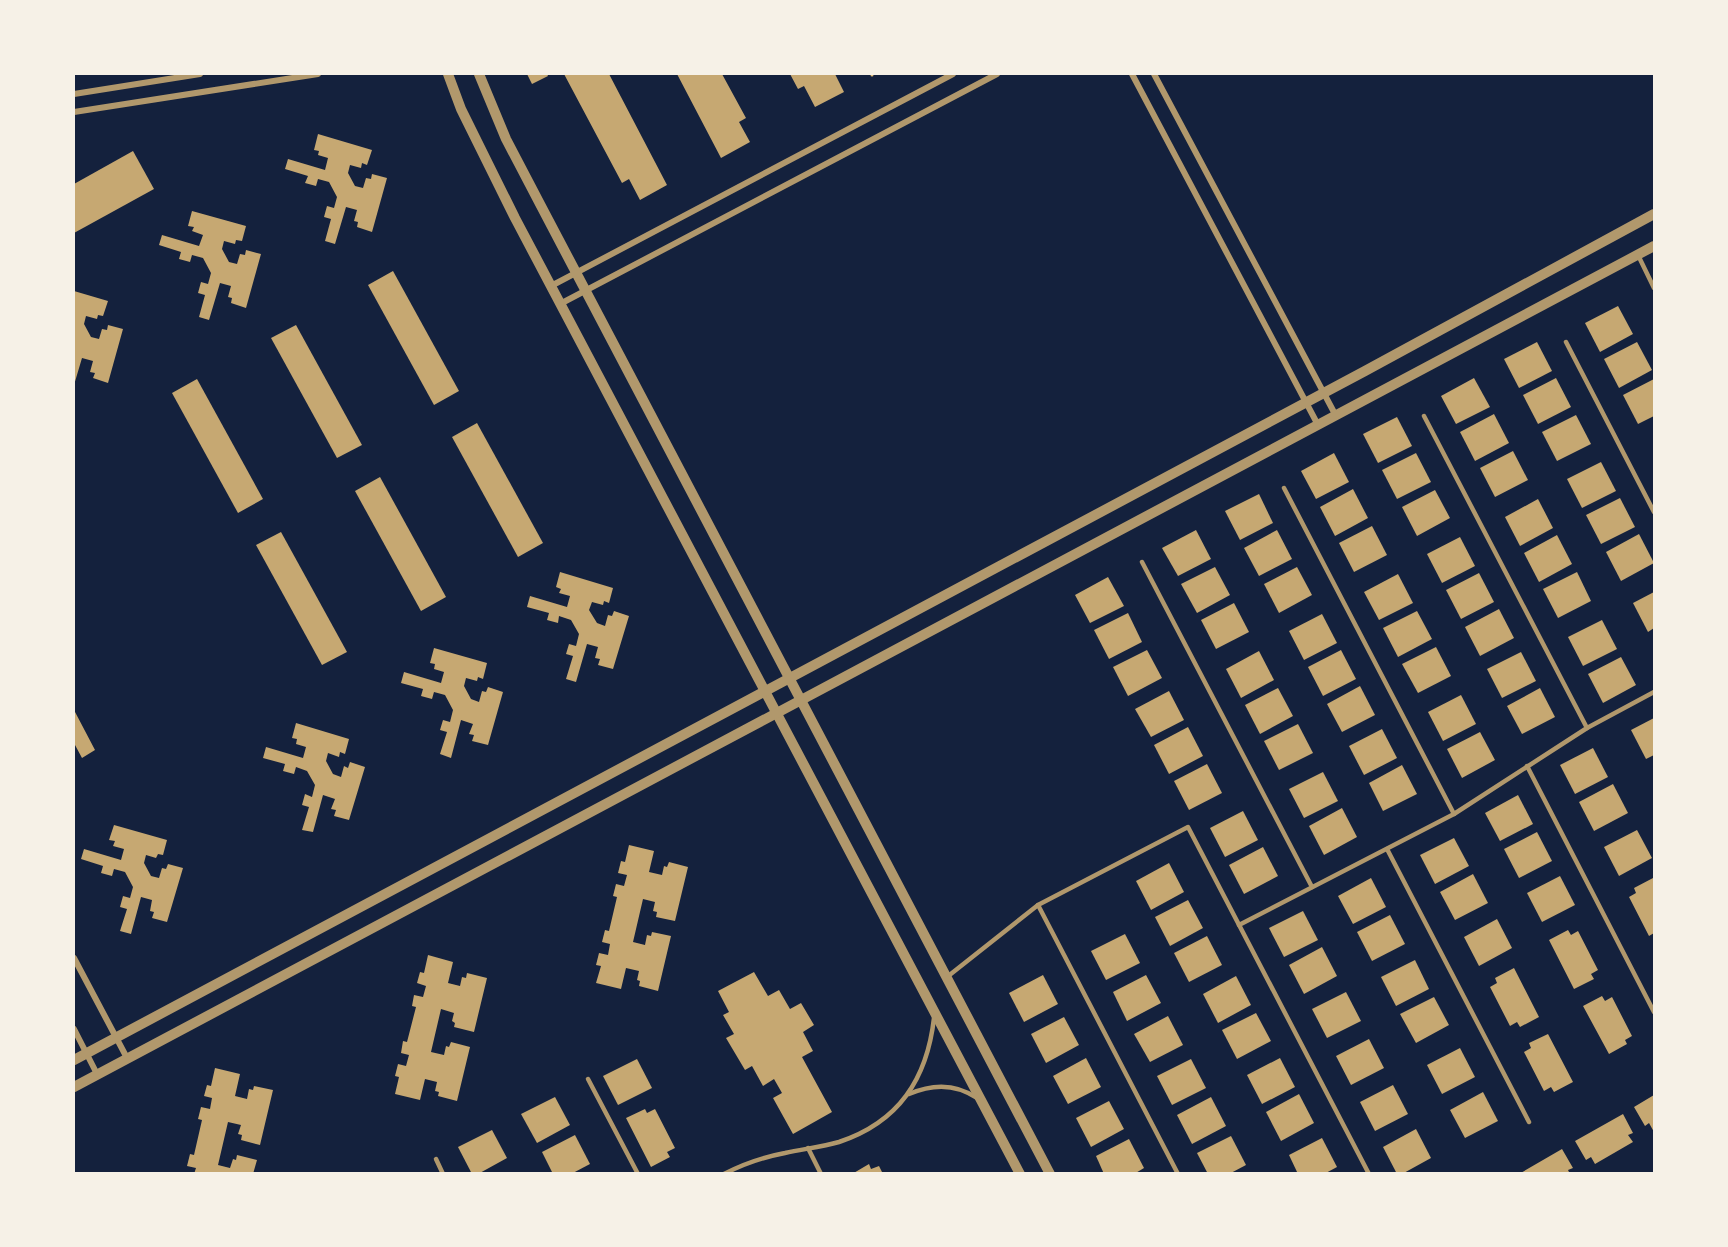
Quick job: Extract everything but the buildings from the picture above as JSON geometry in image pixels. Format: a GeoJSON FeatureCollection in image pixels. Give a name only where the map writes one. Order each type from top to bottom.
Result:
{"type":"FeatureCollection","features":[{"type":"Feature","properties":{"kind":"street"},"geometry":{"type":"LineString","coordinates":[[74,94],[200,74]]}},
{"type":"Feature","properties":{"kind":"street"},"geometry":{"type":"LineString","coordinates":[[74,112],[318,74]]}},
{"type":"Feature","properties":{"kind":"street"},"geometry":{"type":"LineString","coordinates":[[479,74],[506,139],[1050,1173]]}},
{"type":"Feature","properties":{"kind":"street"},"geometry":{"type":"LineString","coordinates":[[550,286],[953,74]]}},
{"type":"Feature","properties":{"kind":"street"},"geometry":{"type":"LineString","coordinates":[[560,304],[997,74]]}},
{"type":"Feature","properties":{"kind":"street"},"geometry":{"type":"LineString","coordinates":[[1132,74],[1318,425]]}},
{"type":"Feature","properties":{"kind":"street"},"geometry":{"type":"LineString","coordinates":[[1154,74],[1336,416]]}},
{"type":"Feature","properties":{"kind":"street"},"geometry":{"type":"LineString","coordinates":[[447,76],[482,152],[550,286],[1020,1173]]}},
{"type":"Feature","properties":{"kind":"street"},"geometry":{"type":"LineString","coordinates":[[74,1060],[1324,393],[1654,214]]}},
{"type":"Feature","properties":{"kind":"street"},"geometry":{"type":"LineString","coordinates":[[74,1087],[1654,246]]}},
{"type":"Feature","properties":{"kind":"street"},"geometry":{"type":"LineString","coordinates":[[74,958],[127,1058]]}},
{"type":"Feature","properties":{"kind":"street"},"geometry":{"type":"LineString","coordinates":[[74,1029],[98,1074]]}},
{"type":"Feature","properties":{"kind":"lane"},"geometry":{"type":"LineString","coordinates":[[1638,255],[1654,288]]}},
{"type":"Feature","properties":{"kind":"lane"},"geometry":{"type":"LineString","coordinates":[[1566,342],[1654,512]]}},
{"type":"Feature","properties":{"kind":"lane"},"geometry":{"type":"LineString","coordinates":[[1424,416],[1587,728]]}},
{"type":"Feature","properties":{"kind":"lane"},"geometry":{"type":"LineString","coordinates":[[1284,488],[1454,814]]}},
{"type":"Feature","properties":{"kind":"lane"},"geometry":{"type":"LineString","coordinates":[[1142,562],[1312,887]]}},
{"type":"Feature","properties":{"kind":"lane"},"geometry":{"type":"LineString","coordinates":[[1239,925],[1454,814],[1587,728],[1654,692]]}},
{"type":"Feature","properties":{"kind":"lane"},"geometry":{"type":"LineString","coordinates":[[1527,766],[1654,1012]]}},
{"type":"Feature","properties":{"kind":"lane"},"geometry":{"type":"LineString","coordinates":[[947,977],[1038,905],[1188,827],[1369,1173]]}},
{"type":"Feature","properties":{"kind":"lane"},"geometry":{"type":"LineString","coordinates":[[1387,849],[1529,1122]]}},
{"type":"Feature","properties":{"kind":"lane"},"geometry":{"type":"LineString","coordinates":[[1038,905],[1178,1173]]}},
{"type":"Feature","properties":{"kind":"lane"},"geometry":{"type":"LineString","coordinates":[[724,1173],[754,1161],[839,1142],[868,1129],[894,1111],[909,1094],[924,1063],[935,1013]]}},
{"type":"Feature","properties":{"kind":"lane"},"geometry":{"type":"LineString","coordinates":[[588,1079],[638,1173]]}},
{"type":"Feature","properties":{"kind":"lane"},"geometry":{"type":"LineString","coordinates":[[909,1094],[923,1088],[955,1087],[982,1102]]}},
{"type":"Feature","properties":{"kind":"lane"},"geometry":{"type":"LineString","coordinates":[[808,1148],[821,1173]]}},
{"type":"Feature","properties":{"kind":"lane"},"geometry":{"type":"LineString","coordinates":[[435,1159],[443,1173]]}}]}
